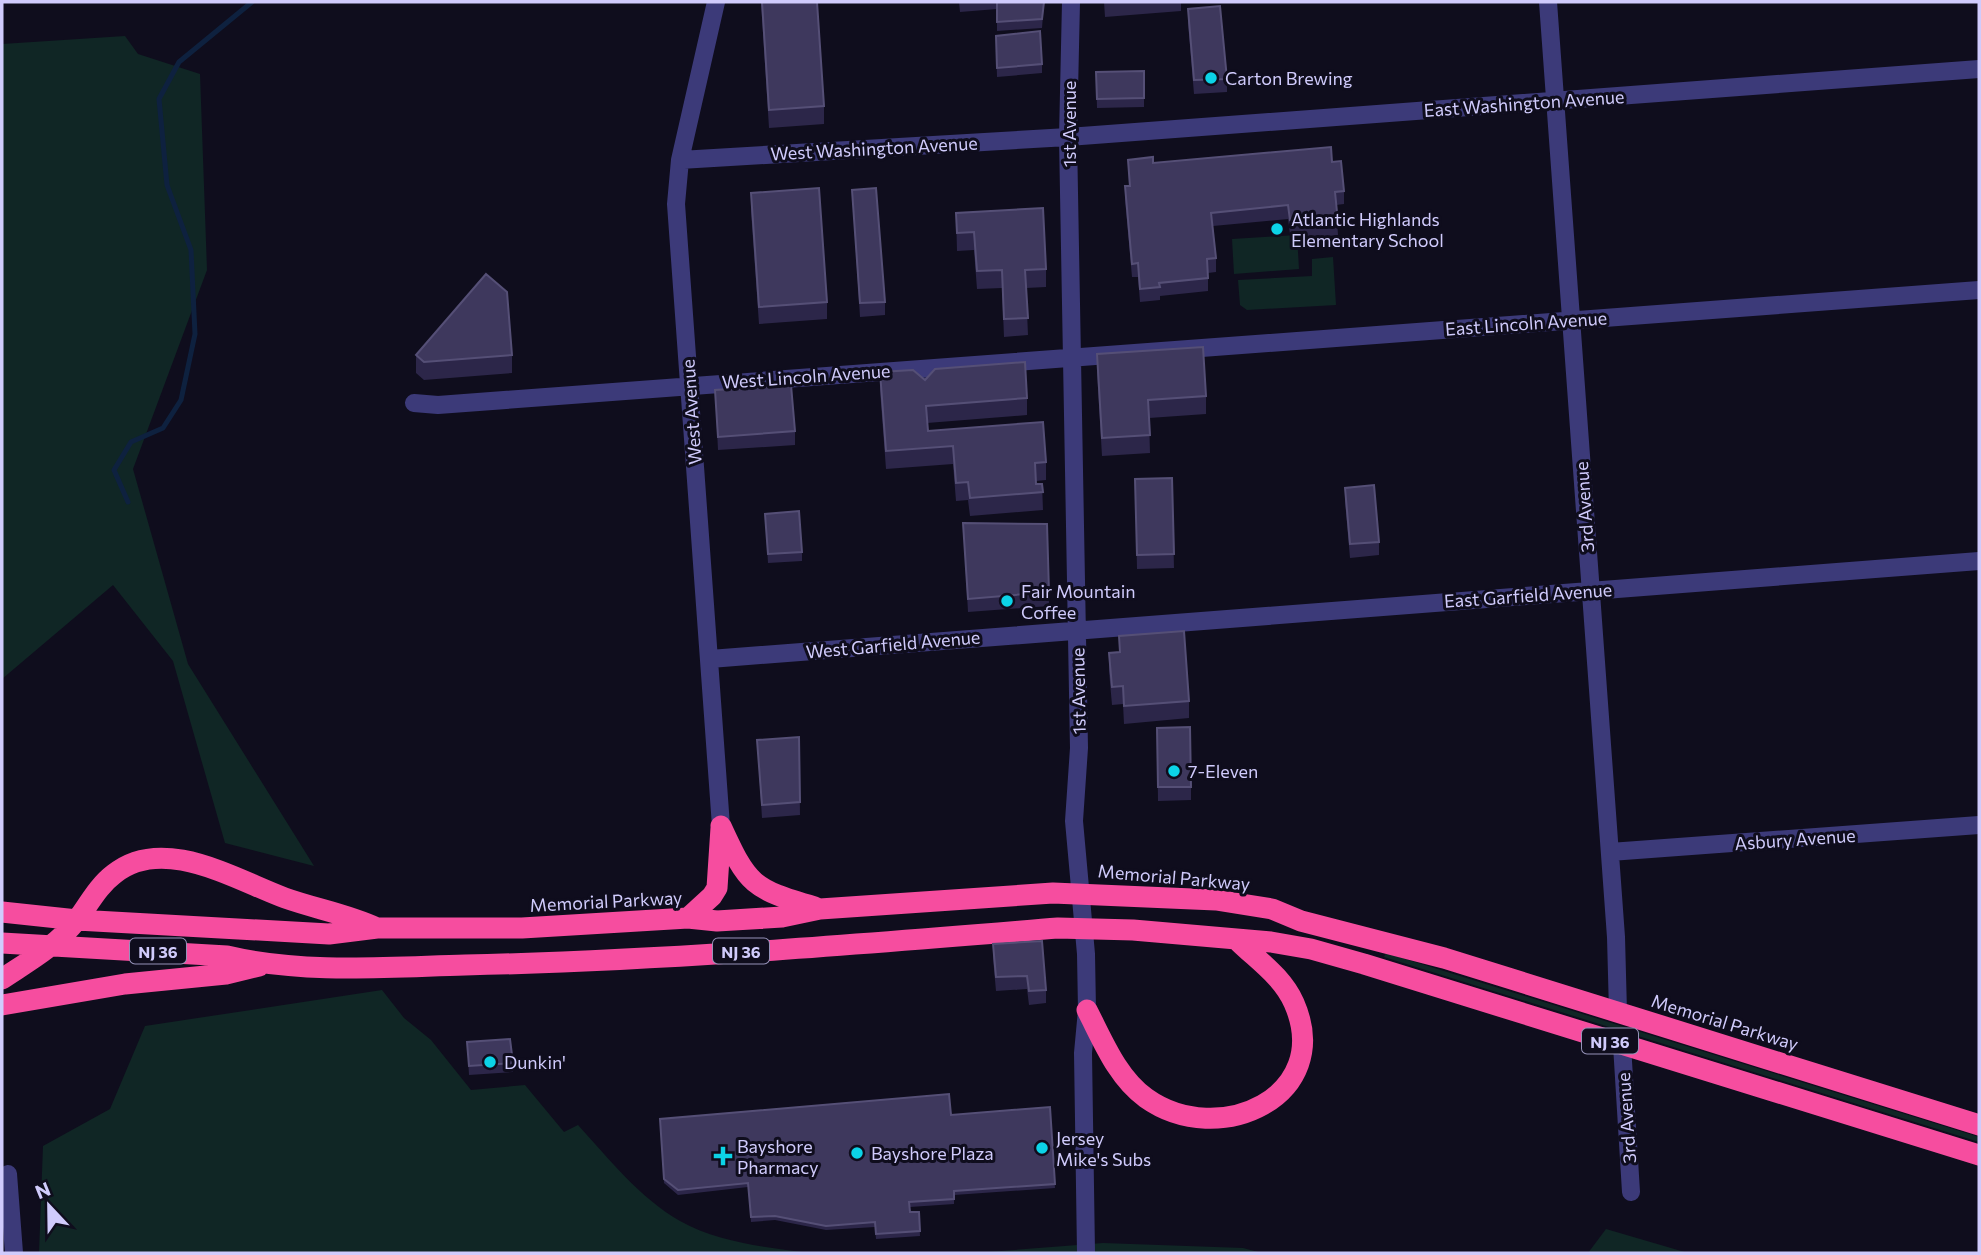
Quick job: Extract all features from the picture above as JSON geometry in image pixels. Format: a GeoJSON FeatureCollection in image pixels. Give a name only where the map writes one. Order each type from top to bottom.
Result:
{"type":"FeatureCollection","features":[{"type":"Feature","properties":{"kind":"highway"},"geometry":{"type":"LineString","coordinates":[[721,825],[740,867],[757,887],[770,894],[820,909]]}},
{"type":"Feature","properties":{"kind":"highway"},"geometry":{"type":"LineString","coordinates":[[688,919],[712,897],[717,888],[721,825]]}},
{"type":"Feature","properties":{"kind":"highway"},"geometry":{"type":"LineString","coordinates":[[2,979],[54,944],[77,920],[113,874],[130,863],[150,858],[190,862],[287,898],[353,917],[377,928]]}},
{"type":"Feature","properties":{"kind":"highway","name":"Memorial Parkway"},"geometry":{"type":"LineString","coordinates":[[377,928],[523,928],[688,919],[717,921],[782,917],[820,909],[1078,892],[1216,900],[1272,909],[1301,920],[1431,955],[1979,1125]]}},
{"type":"Feature","properties":{"kind":"highway","name":"NJ 36"},"geometry":{"type":"LineString","coordinates":[[2,912],[77,920],[329,933],[377,928]]}},
{"type":"Feature","properties":{"kind":"highway","name":"NJ 36"},"geometry":{"type":"LineString","coordinates":[[2,943],[227,956],[262,965],[399,966],[547,963],[1083,928],[1237,940],[1311,949],[1979,1155]]}},
{"type":"Feature","properties":{"kind":"highway"},"geometry":{"type":"LineString","coordinates":[[1087,1010],[1120,1072],[1147,1098],[1165,1108],[1200,1118],[1218,1120],[1252,1112],[1273,1098],[1289,1079],[1301,1045],[1301,1025],[1286,988],[1237,940]]}},
{"type":"Feature","properties":{"kind":"highway"},"geometry":{"type":"LineString","coordinates":[[2,1005],[125,984],[226,974],[262,965]]}},
{"type":"Feature","properties":{"kind":"street","name":"West Avenue"},"geometry":{"type":"LineString","coordinates":[[716,2],[680,160],[676,204],[721,825]]}},
{"type":"Feature","properties":{"kind":"street","name":"1st Avenue"},"geometry":{"type":"LineString","coordinates":[[1070,2],[1068,137],[1079,748],[1074,821],[1087,1010],[1083,1053],[1086,1253]]}},
{"type":"Feature","properties":{"kind":"street","name":"3rd Avenue"},"geometry":{"type":"LineString","coordinates":[[1548,2],[1610,852],[1618,1012]]}},
{"type":"Feature","properties":{"kind":"street","name":"East Washington Avenue"},"geometry":{"type":"LineString","coordinates":[[1068,137],[1979,69]]}},
{"type":"Feature","properties":{"kind":"street","name":"West Washington Avenue"},"geometry":{"type":"LineString","coordinates":[[680,160],[1068,137]]}},
{"type":"Feature","properties":{"kind":"street","name":"East Lincoln Avenue"},"geometry":{"type":"LineString","coordinates":[[1073,356],[1979,290]]}},
{"type":"Feature","properties":{"kind":"street","name":"West Lincoln Avenue"},"geometry":{"type":"LineString","coordinates":[[414,403],[438,405],[1073,356]]}},
{"type":"Feature","properties":{"kind":"street","name":"East Garfield Avenue"},"geometry":{"type":"LineString","coordinates":[[1077,629],[1979,561]]}},
{"type":"Feature","properties":{"kind":"street","name":"West Garfield Avenue"},"geometry":{"type":"LineString","coordinates":[[710,659],[1077,629]]}},
{"type":"Feature","properties":{"kind":"street","name":"Asbury Avenue"},"geometry":{"type":"LineString","coordinates":[[1610,852],[1979,825]]}},
{"type":"Feature","properties":{"kind":"street","name":"3rd Avenue"},"geometry":{"type":"LineString","coordinates":[[1622,1045],[1631,1192]]}},
{"type":"Feature","properties":{"kind":"street"},"geometry":{"type":"LineString","coordinates":[[8,1174],[14,1253]]}},
{"type":"Feature","properties":{"kind":"green space"},"geometry":{"type":"Polygon","coordinates":[[[125,36],[138,54],[200,74],[207,270],[133,469],[188,664],[314,866],[225,843],[173,661],[113,585],[2,679],[2,44],[125,36]]]}},
{"type":"Feature","properties":{"kind":"green space"},"geometry":{"type":"Polygon","coordinates":[[[1297,235],[1299,269],[1234,274],[1232,239],[1297,235]]]}},
{"type":"Feature","properties":{"kind":"green space"},"geometry":{"type":"Polygon","coordinates":[[[1333,257],[1336,305],[1247,310],[1240,305],[1238,280],[1312,276],[1312,259],[1333,257]]]}},
{"type":"Feature","properties":{"kind":"green space"},"geometry":{"type":"Polygon","coordinates":[[[1386,953],[1979,1137],[1979,1142],[1384,957],[1386,953]]]}},
{"type":"Feature","properties":{"kind":"green space"},"geometry":{"type":"Polygon","coordinates":[[[382,990],[404,1018],[431,1040],[471,1090],[525,1085],[564,1132],[578,1125],[638,1189],[665,1212],[695,1228],[727,1239],[810,1253],[39,1253],[43,1146],[110,1109],[145,1026],[382,990]]]}},
{"type":"Feature","properties":{"kind":"green space"},"geometry":{"type":"Polygon","coordinates":[[[1606,1229],[1688,1253],[1588,1253],[1606,1229]]]}},
{"type":"Feature","properties":{"kind":"green space"},"geometry":{"type":"Polygon","coordinates":[[[1103,1243],[1243,1248],[1262,1253],[975,1253],[1103,1243]]]}},
{"type":"Feature","properties":{"kind":"building"},"geometry":{"type":"Polygon","coordinates":[[[762,2],[817,2],[824,106],[769,110],[762,2]]]}},
{"type":"Feature","properties":{"kind":"building"},"geometry":{"type":"Polygon","coordinates":[[[997,2],[1044,2],[1042,19],[997,22],[997,2]]]}},
{"type":"Feature","properties":{"kind":"building"},"geometry":{"type":"Polygon","coordinates":[[[1220,6],[1227,79],[1194,80],[1188,9],[1220,6]]]}},
{"type":"Feature","properties":{"kind":"building"},"geometry":{"type":"Polygon","coordinates":[[[1040,31],[1042,64],[997,68],[996,36],[1040,31]]]}},
{"type":"Feature","properties":{"kind":"building"},"geometry":{"type":"Polygon","coordinates":[[[1144,71],[1144,98],[1097,99],[1096,72],[1144,71]]]}},
{"type":"Feature","properties":{"kind":"building"},"geometry":{"type":"Polygon","coordinates":[[[1331,147],[1332,162],[1341,161],[1344,191],[1335,192],[1338,222],[1299,225],[1298,219],[1290,220],[1288,205],[1211,213],[1216,258],[1207,259],[1208,278],[1159,283],[1160,287],[1140,289],[1138,263],[1132,264],[1125,186],[1130,186],[1128,160],[1153,157],[1153,163],[1331,147]]]}},
{"type":"Feature","properties":{"kind":"building"},"geometry":{"type":"Polygon","coordinates":[[[819,188],[827,302],[759,307],[751,193],[819,188]]]}},
{"type":"Feature","properties":{"kind":"building"},"geometry":{"type":"Polygon","coordinates":[[[876,188],[885,302],[860,303],[852,190],[876,188]]]}},
{"type":"Feature","properties":{"kind":"building"},"geometry":{"type":"Polygon","coordinates":[[[1043,208],[1046,269],[1025,270],[1028,318],[1004,319],[1002,270],[977,271],[974,232],[957,233],[956,213],[1043,208]]]}},
{"type":"Feature","properties":{"kind":"building"},"geometry":{"type":"Polygon","coordinates":[[[486,274],[507,292],[512,355],[424,362],[416,355],[486,274]]]}},
{"type":"Feature","properties":{"kind":"building"},"geometry":{"type":"Polygon","coordinates":[[[1203,347],[1206,396],[1148,400],[1150,435],[1102,438],[1097,354],[1203,347]]]}},
{"type":"Feature","properties":{"kind":"building"},"geometry":{"type":"Polygon","coordinates":[[[1025,362],[1027,398],[926,406],[928,431],[1043,422],[1046,462],[1035,463],[1036,484],[1042,484],[1043,492],[970,498],[968,482],[956,483],[953,446],[886,451],[880,372],[913,370],[925,380],[935,369],[1025,362]]]}},
{"type":"Feature","properties":{"kind":"building"},"geometry":{"type":"Polygon","coordinates":[[[791,385],[795,431],[718,437],[715,390],[791,385]]]}},
{"type":"Feature","properties":{"kind":"building"},"geometry":{"type":"Polygon","coordinates":[[[1172,478],[1174,554],[1137,555],[1135,479],[1172,478]]]}},
{"type":"Feature","properties":{"kind":"building"},"geometry":{"type":"Polygon","coordinates":[[[1374,485],[1379,542],[1350,544],[1345,488],[1374,485]]]}},
{"type":"Feature","properties":{"kind":"building"},"geometry":{"type":"Polygon","coordinates":[[[799,511],[802,552],[768,554],[765,514],[799,511]]]}},
{"type":"Feature","properties":{"kind":"building"},"geometry":{"type":"Polygon","coordinates":[[[963,523],[1047,524],[1049,592],[968,599],[963,523]]]}},
{"type":"Feature","properties":{"kind":"building"},"geometry":{"type":"Polygon","coordinates":[[[1184,631],[1189,701],[1124,706],[1123,686],[1112,687],[1109,653],[1120,652],[1119,636],[1184,631]]]}},
{"type":"Feature","properties":{"kind":"building","name":"7-Eleven"},"geometry":{"type":"Polygon","coordinates":[[[1190,727],[1191,787],[1158,787],[1157,728],[1190,727]]]}},
{"type":"Feature","properties":{"kind":"building"},"geometry":{"type":"Polygon","coordinates":[[[799,737],[800,802],[762,805],[757,740],[799,737]]]}},
{"type":"Feature","properties":{"kind":"building"},"geometry":{"type":"Polygon","coordinates":[[[1042,941],[1046,990],[1029,991],[1027,976],[996,977],[993,944],[1042,941]]]}},
{"type":"Feature","properties":{"kind":"building","name":"Dunkin'"},"geometry":{"type":"Polygon","coordinates":[[[510,1039],[513,1063],[469,1066],[467,1042],[510,1039]]]}},
{"type":"Feature","properties":{"kind":"building","name":"Bayshore Plaza"},"geometry":{"type":"Polygon","coordinates":[[[949,1094],[951,1115],[1050,1107],[1055,1184],[954,1191],[954,1199],[909,1202],[910,1212],[919,1212],[920,1231],[876,1234],[875,1222],[826,1226],[775,1216],[751,1217],[748,1183],[678,1190],[664,1179],[660,1119],[949,1094]]]}},
{"type":"Feature","properties":{"kind":"waterway"},"geometry":{"type":"LineString","coordinates":[[128,502],[114,470],[131,442],[163,428],[181,400],[195,334],[191,250],[167,185],[159,99],[179,62],[252,2]]}},
{"type":"Feature","properties":{"kind":"place","name":"Carton Brewing"},"geometry":{"type":"Point","coordinates":[1211,78]}},
{"type":"Feature","properties":{"kind":"place","name":"Atlantic Highlands Elementary School"},"geometry":{"type":"Point","coordinates":[1277,229]}},
{"type":"Feature","properties":{"kind":"place","name":"Fair Mountain Coffee"},"geometry":{"type":"Point","coordinates":[1007,601]}},
{"type":"Feature","properties":{"kind":"place","name":"7-Eleven"},"geometry":{"type":"Point","coordinates":[1174,771]}},
{"type":"Feature","properties":{"kind":"place","name":"Dunkin'"},"geometry":{"type":"Point","coordinates":[490,1062]}},
{"type":"Feature","properties":{"kind":"place","name":"Jersey Mike's Subs"},"geometry":{"type":"Point","coordinates":[1042,1148]}},
{"type":"Feature","properties":{"kind":"place","name":"Bayshore Plaza"},"geometry":{"type":"Point","coordinates":[857,1153]}},
{"type":"Feature","properties":{"kind":"place","name":"Bayshore Pharmacy"},"geometry":{"type":"Point","coordinates":[723,1156]}}]}
